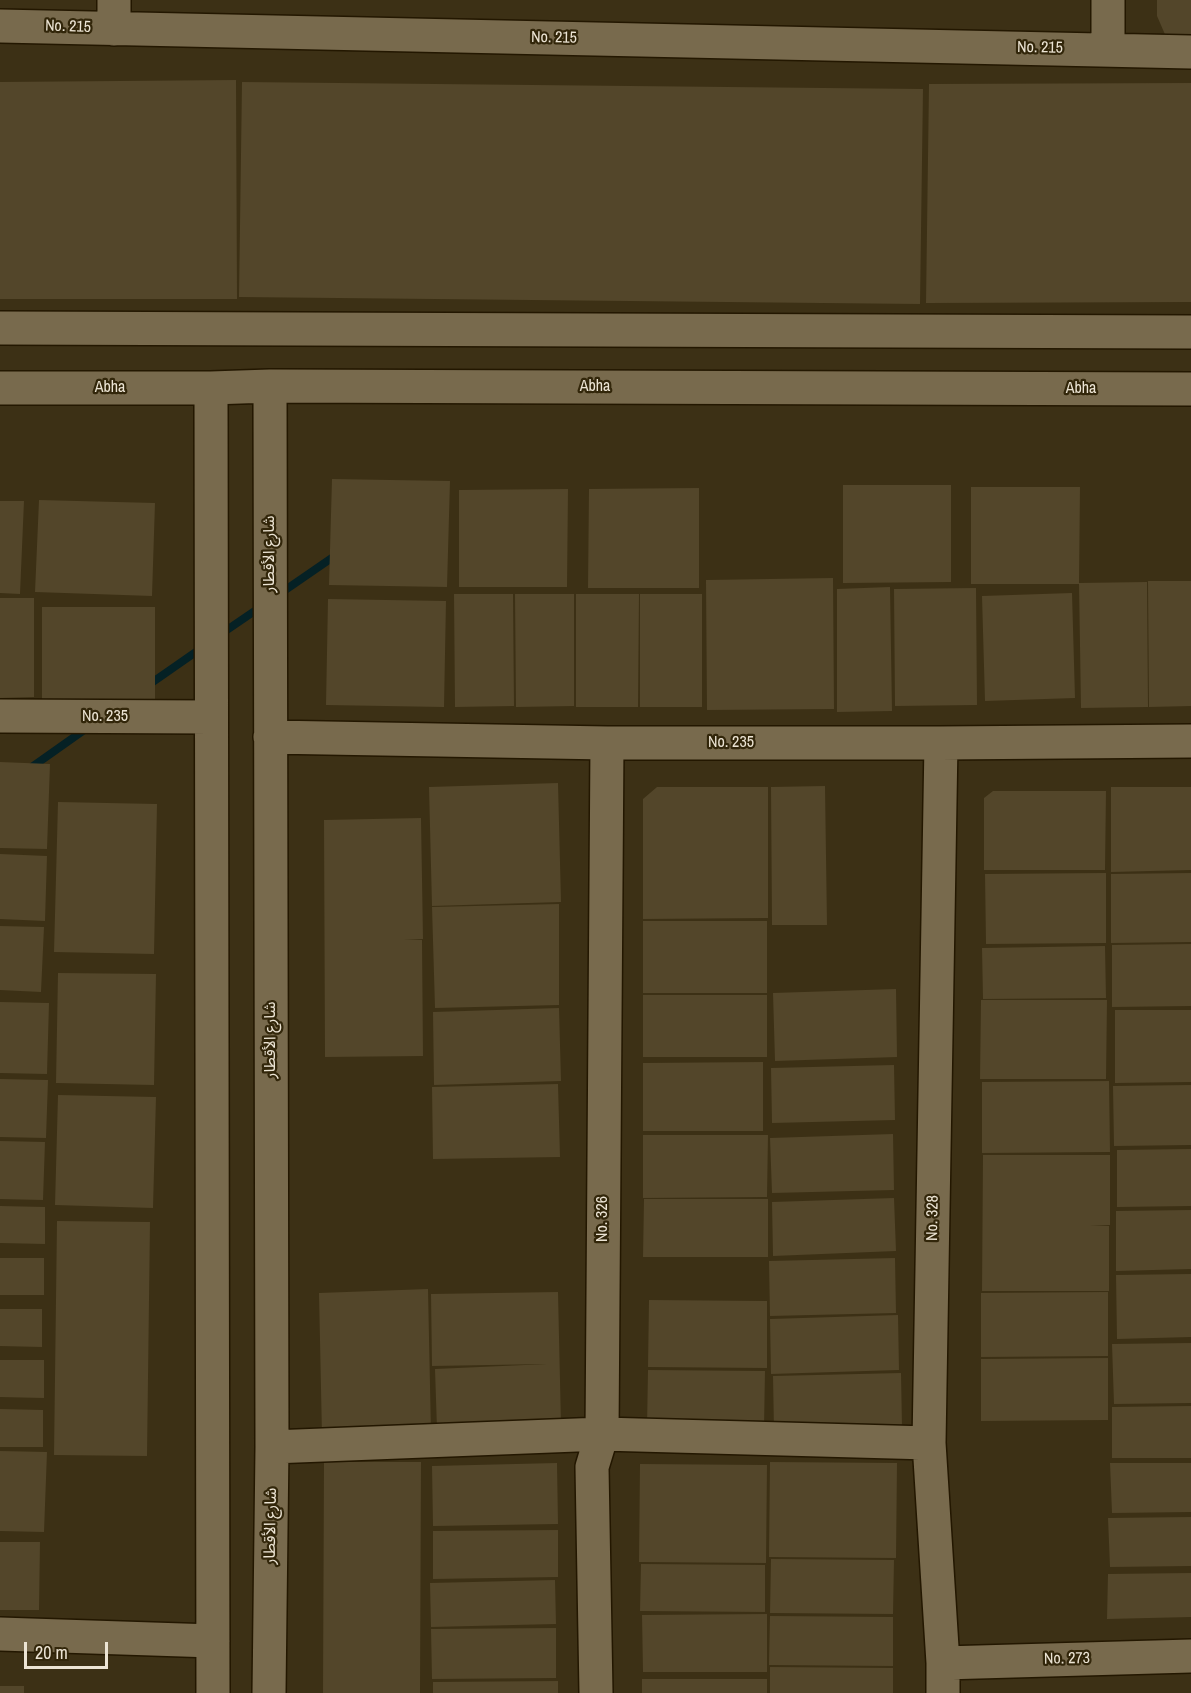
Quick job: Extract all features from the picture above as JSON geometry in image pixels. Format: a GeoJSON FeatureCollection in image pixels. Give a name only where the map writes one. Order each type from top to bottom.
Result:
{"type":"FeatureCollection","features":[{"type":"Feature","properties":{"kind":"street"},"geometry":{"type":"LineString","coordinates":[[1108,0],[1108,49]]}},
{"type":"Feature","properties":{"kind":"street","name":"No. 215"},"geometry":{"type":"LineString","coordinates":[[0,26],[114,14],[1191,52]]}},
{"type":"Feature","properties":{"kind":"street"},"geometry":{"type":"LineString","coordinates":[[0,328],[1191,332]]}},
{"type":"Feature","properties":{"kind":"street","name":"Abha"},"geometry":{"type":"LineString","coordinates":[[0,388],[270,386],[1191,389]]}},
{"type":"Feature","properties":{"kind":"street","name":"شارع الأقطار"},"geometry":{"type":"LineString","coordinates":[[269,1693],[272,1447],[270,386]]}},
{"type":"Feature","properties":{"kind":"street"},"geometry":{"type":"LineString","coordinates":[[211,388],[213,1693]]}},
{"type":"Feature","properties":{"kind":"street","name":"No. 235"},"geometry":{"type":"LineString","coordinates":[[0,716],[210,717]]}},
{"type":"Feature","properties":{"kind":"street","name":"No. 235"},"geometry":{"type":"LineString","coordinates":[[270,737],[607,743],[1191,741]]}},
{"type":"Feature","properties":{"kind":"street","name":"No. 326"},"geometry":{"type":"LineString","coordinates":[[596,1693],[592,1467],[602,1434],[607,743]]}},
{"type":"Feature","properties":{"kind":"street","name":"No. 328"},"geometry":{"type":"LineString","coordinates":[[941,743],[929,1443],[943,1678]]}},
{"type":"Feature","properties":{"kind":"street"},"geometry":{"type":"LineString","coordinates":[[272,1447],[602,1434],[929,1443]]}},
{"type":"Feature","properties":{"kind":"street"},"geometry":{"type":"LineString","coordinates":[[0,1634],[213,1641]]}},
{"type":"Feature","properties":{"kind":"street","name":"No. 273"},"geometry":{"type":"LineString","coordinates":[[943,1678],[1191,1656]]}},
{"type":"Feature","properties":{"kind":"building"},"geometry":{"type":"Polygon","coordinates":[[[1157,0],[1191,0],[1191,40],[1167,39],[1157,16],[1157,0]]]}},
{"type":"Feature","properties":{"kind":"building"},"geometry":{"type":"Polygon","coordinates":[[[236,80],[237,299],[0,299],[0,82],[236,80]]]}},
{"type":"Feature","properties":{"kind":"building"},"geometry":{"type":"Polygon","coordinates":[[[242,82],[923,89],[920,304],[239,297],[242,82]]]}},
{"type":"Feature","properties":{"kind":"building"},"geometry":{"type":"Polygon","coordinates":[[[1191,83],[1191,302],[926,303],[929,84],[1191,83]]]}},
{"type":"Feature","properties":{"kind":"building"},"geometry":{"type":"Polygon","coordinates":[[[332,479],[450,481],[447,587],[329,585],[332,479]]]}},
{"type":"Feature","properties":{"kind":"building"},"geometry":{"type":"Polygon","coordinates":[[[843,485],[951,485],[951,582],[843,583],[843,485]]]}},
{"type":"Feature","properties":{"kind":"building"},"geometry":{"type":"Polygon","coordinates":[[[971,487],[1080,487],[1079,584],[971,584],[971,487]]]}},
{"type":"Feature","properties":{"kind":"building"},"geometry":{"type":"Polygon","coordinates":[[[699,488],[699,588],[588,588],[589,489],[699,488]]]}},
{"type":"Feature","properties":{"kind":"building"},"geometry":{"type":"Polygon","coordinates":[[[568,489],[567,587],[459,587],[459,490],[568,489]]]}},
{"type":"Feature","properties":{"kind":"building"},"geometry":{"type":"Polygon","coordinates":[[[39,500],[155,503],[152,596],[35,592],[39,500]]]}},
{"type":"Feature","properties":{"kind":"building"},"geometry":{"type":"Polygon","coordinates":[[[0,501],[24,501],[20,594],[0,593],[0,501]]]}},
{"type":"Feature","properties":{"kind":"building"},"geometry":{"type":"Polygon","coordinates":[[[833,578],[834,709],[707,710],[706,580],[833,578]]]}},
{"type":"Feature","properties":{"kind":"building"},"geometry":{"type":"Polygon","coordinates":[[[1148,581],[1191,581],[1191,706],[1149,707],[1148,581]]]}},
{"type":"Feature","properties":{"kind":"building"},"geometry":{"type":"Polygon","coordinates":[[[1147,582],[1148,707],[1081,708],[1079,583],[1147,582]]]}},
{"type":"Feature","properties":{"kind":"building"},"geometry":{"type":"Polygon","coordinates":[[[890,587],[892,711],[837,712],[837,589],[890,587]]]}},
{"type":"Feature","properties":{"kind":"building"},"geometry":{"type":"Polygon","coordinates":[[[976,588],[977,705],[895,706],[894,589],[976,588]]]}},
{"type":"Feature","properties":{"kind":"building"},"geometry":{"type":"Polygon","coordinates":[[[1072,593],[1075,698],[985,701],[982,596],[1072,593]]]}},
{"type":"Feature","properties":{"kind":"building"},"geometry":{"type":"Polygon","coordinates":[[[454,594],[513,594],[514,706],[455,707],[454,594]]]}},
{"type":"Feature","properties":{"kind":"building"},"geometry":{"type":"Polygon","coordinates":[[[515,594],[574,594],[574,706],[516,707],[515,594]]]}},
{"type":"Feature","properties":{"kind":"building"},"geometry":{"type":"Polygon","coordinates":[[[576,594],[639,594],[638,707],[576,707],[576,594]]]}},
{"type":"Feature","properties":{"kind":"building"},"geometry":{"type":"Polygon","coordinates":[[[640,594],[702,594],[702,707],[640,707],[640,594]]]}},
{"type":"Feature","properties":{"kind":"building"},"geometry":{"type":"Polygon","coordinates":[[[0,598],[34,598],[34,697],[0,698],[0,598]]]}},
{"type":"Feature","properties":{"kind":"building"},"geometry":{"type":"Polygon","coordinates":[[[328,599],[446,601],[444,707],[326,705],[328,599]]]}},
{"type":"Feature","properties":{"kind":"building"},"geometry":{"type":"Polygon","coordinates":[[[42,607],[155,607],[155,722],[42,722],[42,607]]]}},
{"type":"Feature","properties":{"kind":"building"},"geometry":{"type":"Polygon","coordinates":[[[0,762],[50,764],[47,849],[0,848],[0,762]]]}},
{"type":"Feature","properties":{"kind":"building"},"geometry":{"type":"Polygon","coordinates":[[[558,783],[561,902],[432,906],[429,787],[558,783]]]}},
{"type":"Feature","properties":{"kind":"building"},"geometry":{"type":"Polygon","coordinates":[[[825,786],[827,925],[772,925],[771,787],[825,786]]]}},
{"type":"Feature","properties":{"kind":"building"},"geometry":{"type":"Polygon","coordinates":[[[657,787],[768,787],[768,918],[643,919],[643,799],[657,787]]]}},
{"type":"Feature","properties":{"kind":"building"},"geometry":{"type":"Polygon","coordinates":[[[1111,787],[1191,787],[1191,870],[1111,872],[1111,787]]]}},
{"type":"Feature","properties":{"kind":"building"},"geometry":{"type":"Polygon","coordinates":[[[993,791],[1106,791],[1105,870],[984,870],[984,798],[993,791]]]}},
{"type":"Feature","properties":{"kind":"building"},"geometry":{"type":"Polygon","coordinates":[[[58,802],[157,804],[154,954],[54,952],[58,802]]]}},
{"type":"Feature","properties":{"kind":"building"},"geometry":{"type":"Polygon","coordinates":[[[421,818],[423,939],[404,940],[422,940],[423,1056],[325,1057],[324,820],[421,818]]]}},
{"type":"Feature","properties":{"kind":"building"},"geometry":{"type":"Polygon","coordinates":[[[0,854],[47,856],[45,921],[0,919],[0,854]]]}},
{"type":"Feature","properties":{"kind":"building"},"geometry":{"type":"Polygon","coordinates":[[[1106,873],[1106,943],[986,944],[985,874],[1106,873]]]}},
{"type":"Feature","properties":{"kind":"building"},"geometry":{"type":"Polygon","coordinates":[[[1191,873],[1191,942],[1111,943],[1111,874],[1191,873]]]}},
{"type":"Feature","properties":{"kind":"building"},"geometry":{"type":"Polygon","coordinates":[[[559,904],[559,1005],[435,1008],[432,907],[559,904]]]}},
{"type":"Feature","properties":{"kind":"building"},"geometry":{"type":"Polygon","coordinates":[[[643,921],[767,921],[767,993],[643,993],[643,921]]]}},
{"type":"Feature","properties":{"kind":"building"},"geometry":{"type":"Polygon","coordinates":[[[0,926],[44,927],[41,992],[0,990],[0,926]]]}},
{"type":"Feature","properties":{"kind":"building"},"geometry":{"type":"Polygon","coordinates":[[[1191,944],[1191,1006],[1112,1007],[1112,945],[1191,944]]]}},
{"type":"Feature","properties":{"kind":"building"},"geometry":{"type":"Polygon","coordinates":[[[1105,946],[1106,998],[983,999],[982,948],[1105,946]]]}},
{"type":"Feature","properties":{"kind":"building"},"geometry":{"type":"Polygon","coordinates":[[[58,973],[156,974],[154,1085],[56,1083],[58,973]]]}},
{"type":"Feature","properties":{"kind":"building"},"geometry":{"type":"Polygon","coordinates":[[[896,989],[897,1057],[775,1061],[773,993],[896,989]]]}},
{"type":"Feature","properties":{"kind":"building"},"geometry":{"type":"Polygon","coordinates":[[[643,995],[767,995],[767,1057],[643,1057],[643,995]]]}},
{"type":"Feature","properties":{"kind":"building"},"geometry":{"type":"Polygon","coordinates":[[[981,1000],[1107,1000],[1106,1079],[980,1079],[981,1000]]]}},
{"type":"Feature","properties":{"kind":"building"},"geometry":{"type":"Polygon","coordinates":[[[0,1002],[49,1003],[47,1074],[0,1073],[0,1002]]]}},
{"type":"Feature","properties":{"kind":"building"},"geometry":{"type":"Polygon","coordinates":[[[559,1008],[561,1081],[434,1085],[433,1012],[559,1008]]]}},
{"type":"Feature","properties":{"kind":"building"},"geometry":{"type":"Polygon","coordinates":[[[1115,1010],[1191,1010],[1191,1082],[1115,1083],[1115,1010]]]}},
{"type":"Feature","properties":{"kind":"building"},"geometry":{"type":"Polygon","coordinates":[[[763,1062],[763,1131],[643,1131],[643,1063],[763,1062]]]}},
{"type":"Feature","properties":{"kind":"building"},"geometry":{"type":"Polygon","coordinates":[[[894,1065],[895,1120],[772,1123],[771,1068],[894,1065]]]}},
{"type":"Feature","properties":{"kind":"building"},"geometry":{"type":"Polygon","coordinates":[[[0,1079],[48,1080],[46,1138],[0,1137],[0,1079]]]}},
{"type":"Feature","properties":{"kind":"building"},"geometry":{"type":"Polygon","coordinates":[[[1109,1081],[1110,1152],[982,1153],[982,1082],[1109,1081]]]}},
{"type":"Feature","properties":{"kind":"building"},"geometry":{"type":"Polygon","coordinates":[[[558,1084],[560,1157],[433,1159],[432,1087],[558,1084]]]}},
{"type":"Feature","properties":{"kind":"building"},"geometry":{"type":"Polygon","coordinates":[[[1191,1085],[1191,1145],[1114,1146],[1113,1086],[1191,1085]]]}},
{"type":"Feature","properties":{"kind":"building"},"geometry":{"type":"Polygon","coordinates":[[[58,1095],[156,1097],[153,1208],[55,1205],[58,1095]]]}},
{"type":"Feature","properties":{"kind":"building"},"geometry":{"type":"Polygon","coordinates":[[[893,1134],[894,1190],[772,1193],[770,1138],[893,1134]]]}},
{"type":"Feature","properties":{"kind":"building"},"geometry":{"type":"Polygon","coordinates":[[[643,1135],[768,1135],[767,1197],[643,1198],[643,1135]]]}},
{"type":"Feature","properties":{"kind":"building"},"geometry":{"type":"Polygon","coordinates":[[[0,1141],[45,1142],[43,1200],[0,1199],[0,1141]]]}},
{"type":"Feature","properties":{"kind":"building"},"geometry":{"type":"Polygon","coordinates":[[[1191,1149],[1191,1206],[1117,1207],[1117,1150],[1191,1149]]]}},
{"type":"Feature","properties":{"kind":"building"},"geometry":{"type":"Polygon","coordinates":[[[983,1155],[1110,1155],[1110,1225],[1090,1225],[1109,1226],[1109,1291],[982,1291],[983,1155]]]}},
{"type":"Feature","properties":{"kind":"building"},"geometry":{"type":"Polygon","coordinates":[[[894,1198],[896,1251],[773,1256],[772,1202],[894,1198]]]}},
{"type":"Feature","properties":{"kind":"building"},"geometry":{"type":"Polygon","coordinates":[[[644,1199],[768,1199],[768,1257],[643,1257],[644,1199]]]}},
{"type":"Feature","properties":{"kind":"building"},"geometry":{"type":"Polygon","coordinates":[[[0,1206],[45,1207],[45,1244],[0,1243],[0,1206]]]}},
{"type":"Feature","properties":{"kind":"building"},"geometry":{"type":"Polygon","coordinates":[[[1191,1210],[1191,1269],[1116,1271],[1116,1211],[1191,1210]]]}},
{"type":"Feature","properties":{"kind":"building"},"geometry":{"type":"Polygon","coordinates":[[[57,1221],[150,1222],[147,1456],[54,1455],[57,1221]]]}},
{"type":"Feature","properties":{"kind":"building"},"geometry":{"type":"Polygon","coordinates":[[[0,1258],[44,1258],[44,1295],[0,1295],[0,1258]]]}},
{"type":"Feature","properties":{"kind":"building"},"geometry":{"type":"Polygon","coordinates":[[[895,1258],[896,1313],[770,1316],[769,1261],[895,1258]]]}},
{"type":"Feature","properties":{"kind":"building"},"geometry":{"type":"Polygon","coordinates":[[[1191,1274],[1191,1337],[1117,1339],[1116,1275],[1191,1274]]]}},
{"type":"Feature","properties":{"kind":"building"},"geometry":{"type":"Polygon","coordinates":[[[428,1289],[431,1433],[322,1436],[319,1293],[428,1289]]]}},
{"type":"Feature","properties":{"kind":"building"},"geometry":{"type":"Polygon","coordinates":[[[558,1292],[561,1425],[437,1429],[435,1369],[547,1364],[432,1366],[431,1294],[558,1292]]]}},
{"type":"Feature","properties":{"kind":"building"},"geometry":{"type":"Polygon","coordinates":[[[1108,1292],[1108,1356],[981,1357],[981,1293],[1108,1292]]]}},
{"type":"Feature","properties":{"kind":"building"},"geometry":{"type":"Polygon","coordinates":[[[649,1300],[767,1301],[767,1368],[648,1367],[649,1300]]]}},
{"type":"Feature","properties":{"kind":"building"},"geometry":{"type":"Polygon","coordinates":[[[0,1309],[42,1309],[42,1347],[0,1346],[0,1309]]]}},
{"type":"Feature","properties":{"kind":"building"},"geometry":{"type":"Polygon","coordinates":[[[898,1315],[899,1370],[771,1374],[770,1319],[898,1315]]]}},
{"type":"Feature","properties":{"kind":"building"},"geometry":{"type":"Polygon","coordinates":[[[1191,1343],[1191,1403],[1114,1404],[1112,1344],[1191,1343]]]}},
{"type":"Feature","properties":{"kind":"building"},"geometry":{"type":"Polygon","coordinates":[[[1108,1358],[1108,1420],[981,1421],[981,1359],[1108,1358]]]}},
{"type":"Feature","properties":{"kind":"building"},"geometry":{"type":"Polygon","coordinates":[[[0,1360],[44,1360],[44,1398],[0,1397],[0,1360]]]}},
{"type":"Feature","properties":{"kind":"building"},"geometry":{"type":"Polygon","coordinates":[[[648,1370],[765,1371],[764,1428],[647,1427],[648,1370]]]}},
{"type":"Feature","properties":{"kind":"building"},"geometry":{"type":"Polygon","coordinates":[[[901,1373],[902,1427],[774,1431],[773,1376],[901,1373]]]}},
{"type":"Feature","properties":{"kind":"building"},"geometry":{"type":"Polygon","coordinates":[[[1191,1406],[1191,1458],[1112,1458],[1112,1407],[1191,1406]]]}},
{"type":"Feature","properties":{"kind":"building"},"geometry":{"type":"Polygon","coordinates":[[[0,1409],[43,1410],[43,1447],[0,1447],[0,1409]]]}},
{"type":"Feature","properties":{"kind":"building"},"geometry":{"type":"Polygon","coordinates":[[[0,1451],[47,1452],[44,1532],[0,1531],[0,1451]]]}},
{"type":"Feature","properties":{"kind":"building"},"geometry":{"type":"Polygon","coordinates":[[[324,1462],[421,1462],[420,1693],[323,1693],[324,1462]]]}},
{"type":"Feature","properties":{"kind":"building"},"geometry":{"type":"Polygon","coordinates":[[[770,1462],[897,1463],[896,1558],[769,1557],[770,1462]]]}},
{"type":"Feature","properties":{"kind":"building"},"geometry":{"type":"Polygon","coordinates":[[[557,1463],[558,1524],[433,1526],[432,1466],[557,1463]]]}},
{"type":"Feature","properties":{"kind":"building"},"geometry":{"type":"Polygon","coordinates":[[[1110,1463],[1191,1463],[1191,1512],[1112,1513],[1110,1463]]]}},
{"type":"Feature","properties":{"kind":"building"},"geometry":{"type":"Polygon","coordinates":[[[640,1464],[767,1465],[766,1563],[639,1562],[640,1464]]]}},
{"type":"Feature","properties":{"kind":"building"},"geometry":{"type":"Polygon","coordinates":[[[1191,1517],[1191,1566],[1110,1567],[1108,1518],[1191,1517]]]}},
{"type":"Feature","properties":{"kind":"building"},"geometry":{"type":"Polygon","coordinates":[[[558,1530],[558,1577],[433,1579],[433,1531],[558,1530]]]}},
{"type":"Feature","properties":{"kind":"building"},"geometry":{"type":"Polygon","coordinates":[[[0,1542],[40,1542],[39,1610],[0,1610],[0,1542]]]}},
{"type":"Feature","properties":{"kind":"building"},"geometry":{"type":"Polygon","coordinates":[[[771,1559],[894,1560],[893,1614],[770,1613],[771,1559]]]}},
{"type":"Feature","properties":{"kind":"building"},"geometry":{"type":"Polygon","coordinates":[[[641,1564],[765,1565],[765,1612],[640,1611],[641,1564]]]}},
{"type":"Feature","properties":{"kind":"building"},"geometry":{"type":"Polygon","coordinates":[[[1191,1573],[1191,1617],[1107,1619],[1108,1574],[1191,1573]]]}},
{"type":"Feature","properties":{"kind":"building"},"geometry":{"type":"Polygon","coordinates":[[[555,1580],[556,1624],[431,1627],[430,1583],[555,1580]]]}},
{"type":"Feature","properties":{"kind":"building"},"geometry":{"type":"Polygon","coordinates":[[[767,1614],[767,1672],[643,1672],[642,1615],[767,1614]]]}},
{"type":"Feature","properties":{"kind":"building"},"geometry":{"type":"Polygon","coordinates":[[[770,1616],[893,1617],[893,1666],[769,1665],[770,1616]]]}},
{"type":"Feature","properties":{"kind":"building"},"geometry":{"type":"Polygon","coordinates":[[[556,1628],[556,1678],[432,1679],[431,1629],[556,1628]]]}},
{"type":"Feature","properties":{"kind":"building"},"geometry":{"type":"Polygon","coordinates":[[[770,1667],[893,1668],[893,1693],[770,1693],[770,1667]]]}},
{"type":"Feature","properties":{"kind":"building"},"geometry":{"type":"Polygon","coordinates":[[[642,1679],[767,1679],[767,1693],[642,1693],[642,1679]]]}},
{"type":"Feature","properties":{"kind":"building"},"geometry":{"type":"Polygon","coordinates":[[[558,1681],[558,1693],[433,1693],[433,1682],[558,1681]]]}},
{"type":"Feature","properties":{"kind":"building"},"geometry":{"type":"Polygon","coordinates":[[[0,1686],[24,1686],[24,1693],[0,1693],[0,1686]]]}},
{"type":"Feature","properties":{"kind":"waterway"},"geometry":{"type":"LineString","coordinates":[[278,595],[339,553]]}},
{"type":"Feature","properties":{"kind":"waterway"},"geometry":{"type":"LineString","coordinates":[[218,636],[262,606]]}},
{"type":"Feature","properties":{"kind":"waterway"},"geometry":{"type":"LineString","coordinates":[[147,686],[203,647]]}},
{"type":"Feature","properties":{"kind":"waterway"},"geometry":{"type":"LineString","coordinates":[[29,769],[87,728]]}}]}
